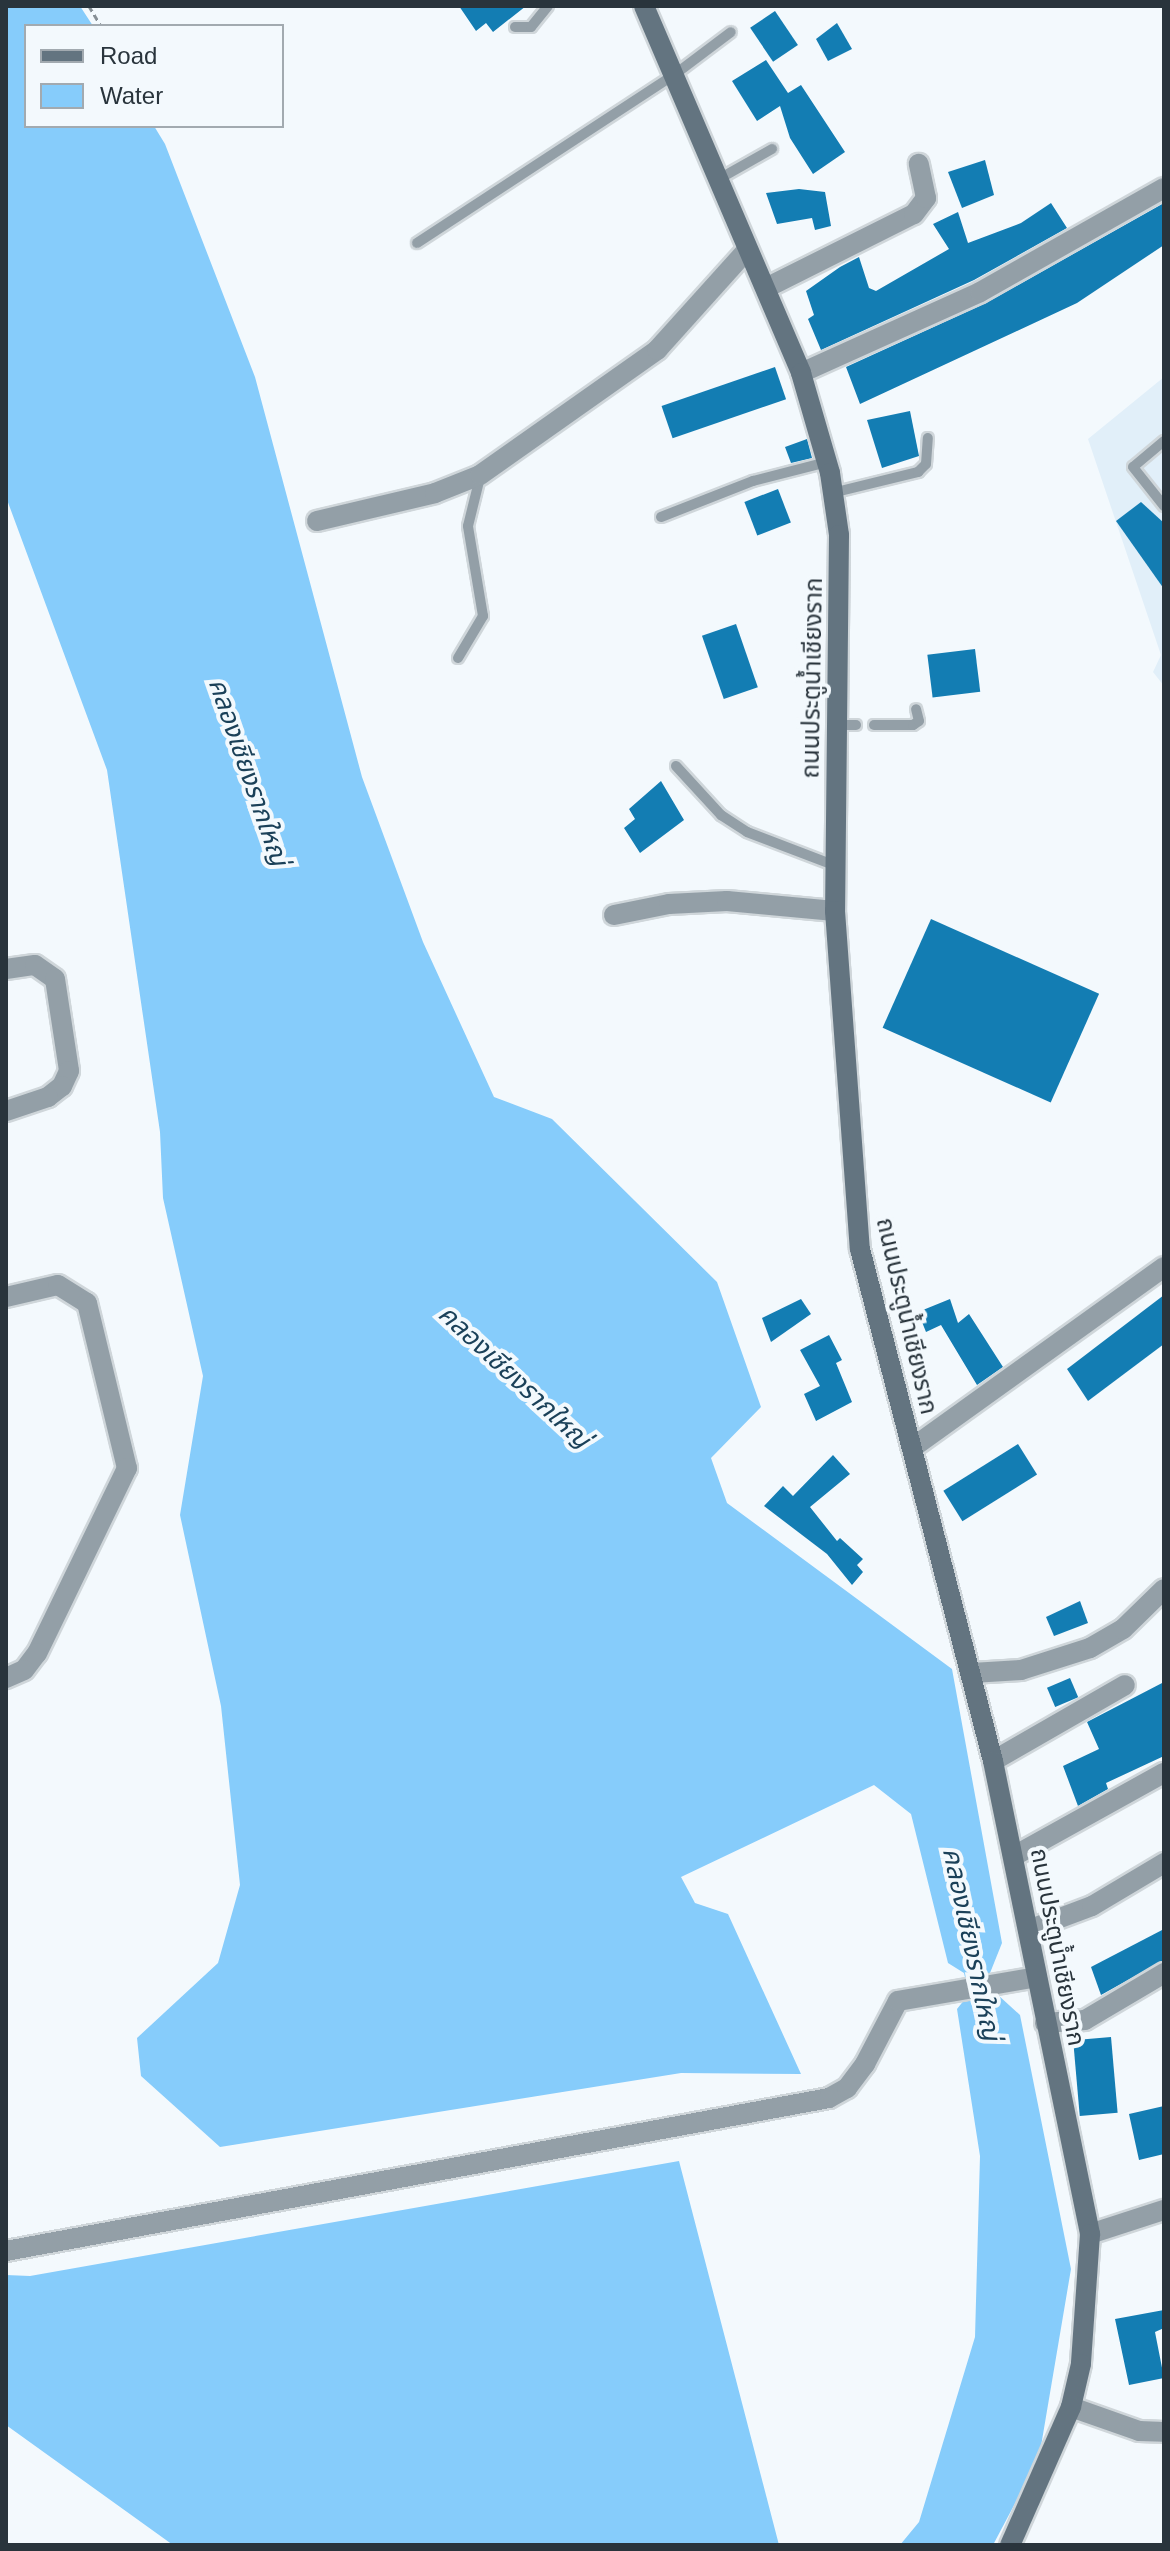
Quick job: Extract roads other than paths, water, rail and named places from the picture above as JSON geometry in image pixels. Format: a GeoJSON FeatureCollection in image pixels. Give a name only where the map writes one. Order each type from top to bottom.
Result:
{"type":"FeatureCollection","features":[{"type":"Feature","properties":{"kind":"street","name":"ถนนประตูน้ำเชียงราก"},"geometry":{"type":"LineString","coordinates":[[644,6],[801,373],[827,462],[839,535],[847,725],[835,911],[860,1249],[993,1761],[1090,2234],[1081,2364],[1071,2407],[1010,2545]]}},
{"type":"Feature","properties":{"kind":"street"},"geometry":{"type":"LineString","coordinates":[[766,288],[914,214],[926,198],[919,164]]}},
{"type":"Feature","properties":{"kind":"street"},"geometry":{"type":"LineString","coordinates":[[801,373],[980,292],[1164,188]]}},
{"type":"Feature","properties":{"kind":"street"},"geometry":{"type":"LineString","coordinates":[[317,521],[435,493],[480,475],[649,357],[747,250]]}},
{"type":"Feature","properties":{"kind":"street"},"geometry":{"type":"LineString","coordinates":[[614,915],[669,904],[727,901],[835,911]]}},
{"type":"Feature","properties":{"kind":"street"},"geometry":{"type":"LineString","coordinates":[[6,969],[35,965],[55,979],[69,1071],[62,1086],[48,1097],[6,1111]]}},
{"type":"Feature","properties":{"kind":"street"},"geometry":{"type":"LineString","coordinates":[[912,1448],[1164,1267]]}},
{"type":"Feature","properties":{"kind":"street"},"geometry":{"type":"LineString","coordinates":[[6,1297],[58,1285],[87,1303],[127,1468],[37,1653],[24,1670],[6,1678]]}},
{"type":"Feature","properties":{"kind":"street"},"geometry":{"type":"LineString","coordinates":[[972,1673],[1021,1670],[1090,1648],[1123,1629],[1164,1589]]}},
{"type":"Feature","properties":{"kind":"street"},"geometry":{"type":"LineString","coordinates":[[993,1761],[1125,1685]]}},
{"type":"Feature","properties":{"kind":"street"},"geometry":{"type":"LineString","coordinates":[[1014,1856],[1164,1773]]}},
{"type":"Feature","properties":{"kind":"street"},"geometry":{"type":"LineString","coordinates":[[1028,1930],[1092,1906],[1164,1863]]}},
{"type":"Feature","properties":{"kind":"street"},"geometry":{"type":"LineString","coordinates":[[1045,2023],[1085,2020],[1164,1973]]}},
{"type":"Feature","properties":{"kind":"street"},"geometry":{"type":"LineString","coordinates":[[6,2251],[829,2098],[847,2088],[865,2064],[898,2001],[966,1986],[1037,1977]]}},
{"type":"Feature","properties":{"kind":"street"},"geometry":{"type":"LineString","coordinates":[[1090,2234],[1164,2210]]}},
{"type":"Feature","properties":{"kind":"street"},"geometry":{"type":"LineString","coordinates":[[1071,2407],[1139,2431],[1164,2432]]}},
{"type":"Feature","properties":{"kind":"lane"},"geometry":{"type":"LineString","coordinates":[[515,27],[531,27],[548,6]]}},
{"type":"Feature","properties":{"kind":"lane"},"geometry":{"type":"LineString","coordinates":[[417,243],[674,75],[731,32]]}},
{"type":"Feature","properties":{"kind":"lane"},"geometry":{"type":"LineString","coordinates":[[719,179],[772,149]]}},
{"type":"Feature","properties":{"kind":"lane"},"geometry":{"type":"LineString","coordinates":[[832,493],[921,471],[928,438]]}},
{"type":"Feature","properties":{"kind":"lane"},"geometry":{"type":"LineString","coordinates":[[1164,441],[1133,467],[1164,506]]}},
{"type":"Feature","properties":{"kind":"lane"},"geometry":{"type":"LineString","coordinates":[[661,517],[753,481],[827,462]]}},
{"type":"Feature","properties":{"kind":"lane"},"geometry":{"type":"LineString","coordinates":[[458,658],[483,616],[468,526],[480,475]]}},
{"type":"Feature","properties":{"kind":"lane"},"geometry":{"type":"LineString","coordinates":[[874,725],[913,725],[919,721],[916,709]]}},
{"type":"Feature","properties":{"kind":"lane"},"geometry":{"type":"LineString","coordinates":[[676,766],[721,815],[747,832],[836,866]]}},
{"type":"Feature","properties":{"kind":"water","name":"คลองเชียงรากใหญ่"},"geometry":{"type":"Polygon","coordinates":[[[6,6],[80,6],[92,24],[24,24],[24,128],[155,128],[165,144],[255,377],[362,777],[423,942],[494,1097],[552,1119],[717,1282],[761,1407],[711,1458],[727,1503],[952,1669],[1002,1943],[990,1973],[998,1995],[1020,2015],[1071,2269],[1039,2458],[993,2545],[900,2545],[919,2522],[975,2337],[980,2156],[957,2009],[969,1994],[964,1973],[948,1963],[911,1814],[874,1785],[681,1877],[695,1903],[728,1914],[801,2074],[681,2073],[220,2147],[141,2076],[137,2038],[218,1963],[240,1885],[221,1706],[180,1515],[203,1376],[163,1198],[160,1132],[107,770],[6,497],[6,6]]]}},
{"type":"Feature","properties":{"kind":"water"},"geometry":{"type":"Polygon","coordinates":[[[679,2161],[779,2545],[173,2545],[6,2425],[6,2275],[30,2276],[679,2161]]]}}]}
